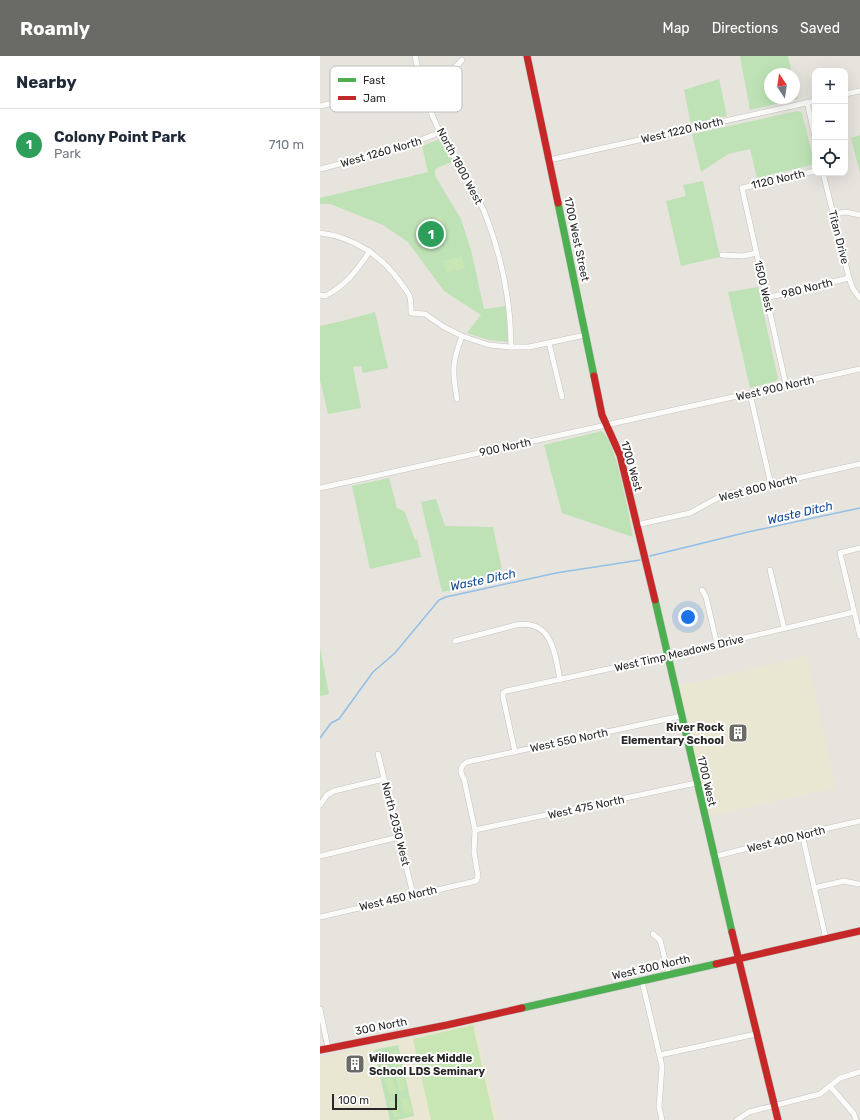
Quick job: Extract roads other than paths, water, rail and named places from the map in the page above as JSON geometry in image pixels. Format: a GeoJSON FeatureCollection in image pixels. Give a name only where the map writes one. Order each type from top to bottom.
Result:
{"type":"FeatureCollection","features":[{"type":"Feature","properties":{"kind":"street","name":"North 1800 West"},"geometry":{"type":"LineString","coordinates":[[415,56],[417,66]]}},
{"type":"Feature","properties":{"kind":"street","name":"1700 West Street"},"geometry":{"type":"LineString","coordinates":[[527,56],[602,415],[606,426]]}},
{"type":"Feature","properties":{"kind":"street"},"geometry":{"type":"LineString","coordinates":[[458,66],[462,60]]}},
{"type":"Feature","properties":{"kind":"street"},"geometry":{"type":"LineString","coordinates":[[848,93],[860,91]]}},
{"type":"Feature","properties":{"kind":"street","name":"West 1220 North"},"geometry":{"type":"LineString","coordinates":[[549,160],[812,101]]}},
{"type":"Feature","properties":{"kind":"street"},"geometry":{"type":"LineString","coordinates":[[807,102],[812,124]]}},
{"type":"Feature","properties":{"kind":"street"},"geometry":{"type":"LineString","coordinates":[[320,106],[330,104]]}},
{"type":"Feature","properties":{"kind":"street","name":"North 1800 West"},"geometry":{"type":"LineString","coordinates":[[432,112],[441,132],[470,182],[484,211],[495,242],[509,305],[511,321],[511,347]]}},
{"type":"Feature","properties":{"kind":"street","name":"West 1260 North"},"geometry":{"type":"LineString","coordinates":[[320,169],[397,150],[441,132]]}},
{"type":"Feature","properties":{"kind":"street","name":"1120 North"},"geometry":{"type":"LineString","coordinates":[[742,188],[812,172]]}},
{"type":"Feature","properties":{"kind":"street","name":"Titan Drive"},"geometry":{"type":"LineString","coordinates":[[824,176],[849,278],[853,288],[860,298]]}},
{"type":"Feature","properties":{"kind":"street","name":"1500 West"},"geometry":{"type":"LineString","coordinates":[[742,188],[786,385]]}},
{"type":"Feature","properties":{"kind":"street"},"geometry":{"type":"LineString","coordinates":[[833,214],[846,212],[860,215]]}},
{"type":"Feature","properties":{"kind":"street"},"geometry":{"type":"LineString","coordinates":[[320,233],[352,241],[370,251],[383,261],[410,296],[411,313],[426,314],[462,336],[489,345],[529,347],[585,335]]}},
{"type":"Feature","properties":{"kind":"street"},"geometry":{"type":"LineString","coordinates":[[320,295],[325,296],[338,289],[351,277],[370,251]]}},
{"type":"Feature","properties":{"kind":"street"},"geometry":{"type":"LineString","coordinates":[[722,255],[743,256],[756,253]]}},
{"type":"Feature","properties":{"kind":"street","name":"980 North"},"geometry":{"type":"LineString","coordinates":[[766,298],[849,278]]}},
{"type":"Feature","properties":{"kind":"street"},"geometry":{"type":"LineString","coordinates":[[457,398],[453,376],[454,358],[462,336]]}},
{"type":"Feature","properties":{"kind":"street"},"geometry":{"type":"LineString","coordinates":[[549,343],[562,397]]}},
{"type":"Feature","properties":{"kind":"street","name":"West 900 North"},"geometry":{"type":"LineString","coordinates":[[690,407],[860,369]]}},
{"type":"Feature","properties":{"kind":"street"},"geometry":{"type":"LineString","coordinates":[[750,394],[771,485]]}},
{"type":"Feature","properties":{"kind":"street","name":"900 North"},"geometry":{"type":"LineString","coordinates":[[320,488],[690,407]]}},
{"type":"Feature","properties":{"kind":"street","name":"1700 West"},"geometry":{"type":"LineString","coordinates":[[606,426],[613,437],[620,455],[668,656],[713,857],[778,1120]]}},
{"type":"Feature","properties":{"kind":"street","name":"West 800 North"},"geometry":{"type":"LineString","coordinates":[[636,525],[690,513],[723,495],[860,464]]}},
{"type":"Feature","properties":{"kind":"street"},"geometry":{"type":"LineString","coordinates":[[860,548],[840,553],[860,636]]}},
{"type":"Feature","properties":{"kind":"street"},"geometry":{"type":"LineString","coordinates":[[770,570],[784,628]]}},
{"type":"Feature","properties":{"kind":"street"},"geometry":{"type":"LineString","coordinates":[[702,590],[706,597],[717,644]]}},
{"type":"Feature","properties":{"kind":"street","name":"West Timp Meadows Drive"},"geometry":{"type":"LineString","coordinates":[[515,752],[503,693],[854,612]]}},
{"type":"Feature","properties":{"kind":"street"},"geometry":{"type":"LineString","coordinates":[[454,641],[516,625],[528,624],[538,627],[550,640],[560,680]]}},
{"type":"Feature","properties":{"kind":"street","name":"West 550 North"},"geometry":{"type":"LineString","coordinates":[[475,830],[464,779],[461,773],[463,764],[681,716]]}},
{"type":"Feature","properties":{"kind":"street","name":"North 2030 West"},"geometry":{"type":"LineString","coordinates":[[378,754],[413,894]]}},
{"type":"Feature","properties":{"kind":"street"},"geometry":{"type":"LineString","coordinates":[[320,805],[327,795],[334,791],[384,779]]}},
{"type":"Feature","properties":{"kind":"street","name":"West 475 North"},"geometry":{"type":"LineString","coordinates":[[475,830],[696,783]]}},
{"type":"Feature","properties":{"kind":"street","name":"West 400 North"},"geometry":{"type":"LineString","coordinates":[[713,857],[860,821]]}},
{"type":"Feature","properties":{"kind":"street","name":"West 450 North"},"geometry":{"type":"LineString","coordinates":[[320,917],[476,880],[478,876],[474,852],[475,830]]}},
{"type":"Feature","properties":{"kind":"street"},"geometry":{"type":"LineString","coordinates":[[802,834],[826,939]]}},
{"type":"Feature","properties":{"kind":"street"},"geometry":{"type":"LineString","coordinates":[[320,856],[399,837]]}},
{"type":"Feature","properties":{"kind":"street"},"geometry":{"type":"LineString","coordinates":[[814,888],[844,881],[858,884]]}},
{"type":"Feature","properties":{"kind":"street","name":"West 300 North"},"geometry":{"type":"LineString","coordinates":[[447,1025],[860,931]]}},
{"type":"Feature","properties":{"kind":"street"},"geometry":{"type":"LineString","coordinates":[[653,934],[660,940],[670,975]]}},
{"type":"Feature","properties":{"kind":"street"},"geometry":{"type":"LineString","coordinates":[[642,981],[662,1066],[659,1107],[662,1120]]}},
{"type":"Feature","properties":{"kind":"street"},"geometry":{"type":"LineString","coordinates":[[320,1009],[328,1048]]}},
{"type":"Feature","properties":{"kind":"street","name":"300 North"},"geometry":{"type":"LineString","coordinates":[[320,1050],[447,1025]]}},
{"type":"Feature","properties":{"kind":"street"},"geometry":{"type":"LineString","coordinates":[[660,1055],[756,1034]]}},
{"type":"Feature","properties":{"kind":"street"},"geometry":{"type":"LineString","coordinates":[[737,1120],[749,1112],[820,1094],[840,1078],[860,1072]]}},
{"type":"Feature","properties":{"kind":"street"},"geometry":{"type":"LineString","coordinates":[[830,1086],[854,1114],[856,1120]]}},
{"type":"Feature","properties":{"kind":"waterway","name":"Waste Ditch"},"geometry":{"type":"LineString","coordinates":[[650,556],[748,532],[860,508]]}},
{"type":"Feature","properties":{"kind":"waterway","name":"Waste Ditch"},"geometry":{"type":"LineString","coordinates":[[320,738],[331,723],[339,719],[373,672],[395,653],[439,600],[446,597],[556,573],[640,560]]}},
{"type":"Feature","properties":{"kind":"place","name":"Colony Point Park"},"geometry":{"type":"Point","coordinates":[431,234]}},
{"type":"Feature","properties":{"kind":"place","name":"River Rock Elementary School"},"geometry":{"type":"Point","coordinates":[738,733]}},
{"type":"Feature","properties":{"kind":"place","name":"Willowcreek Middle School LDS Seminary"},"geometry":{"type":"Point","coordinates":[355,1064]}}]}
